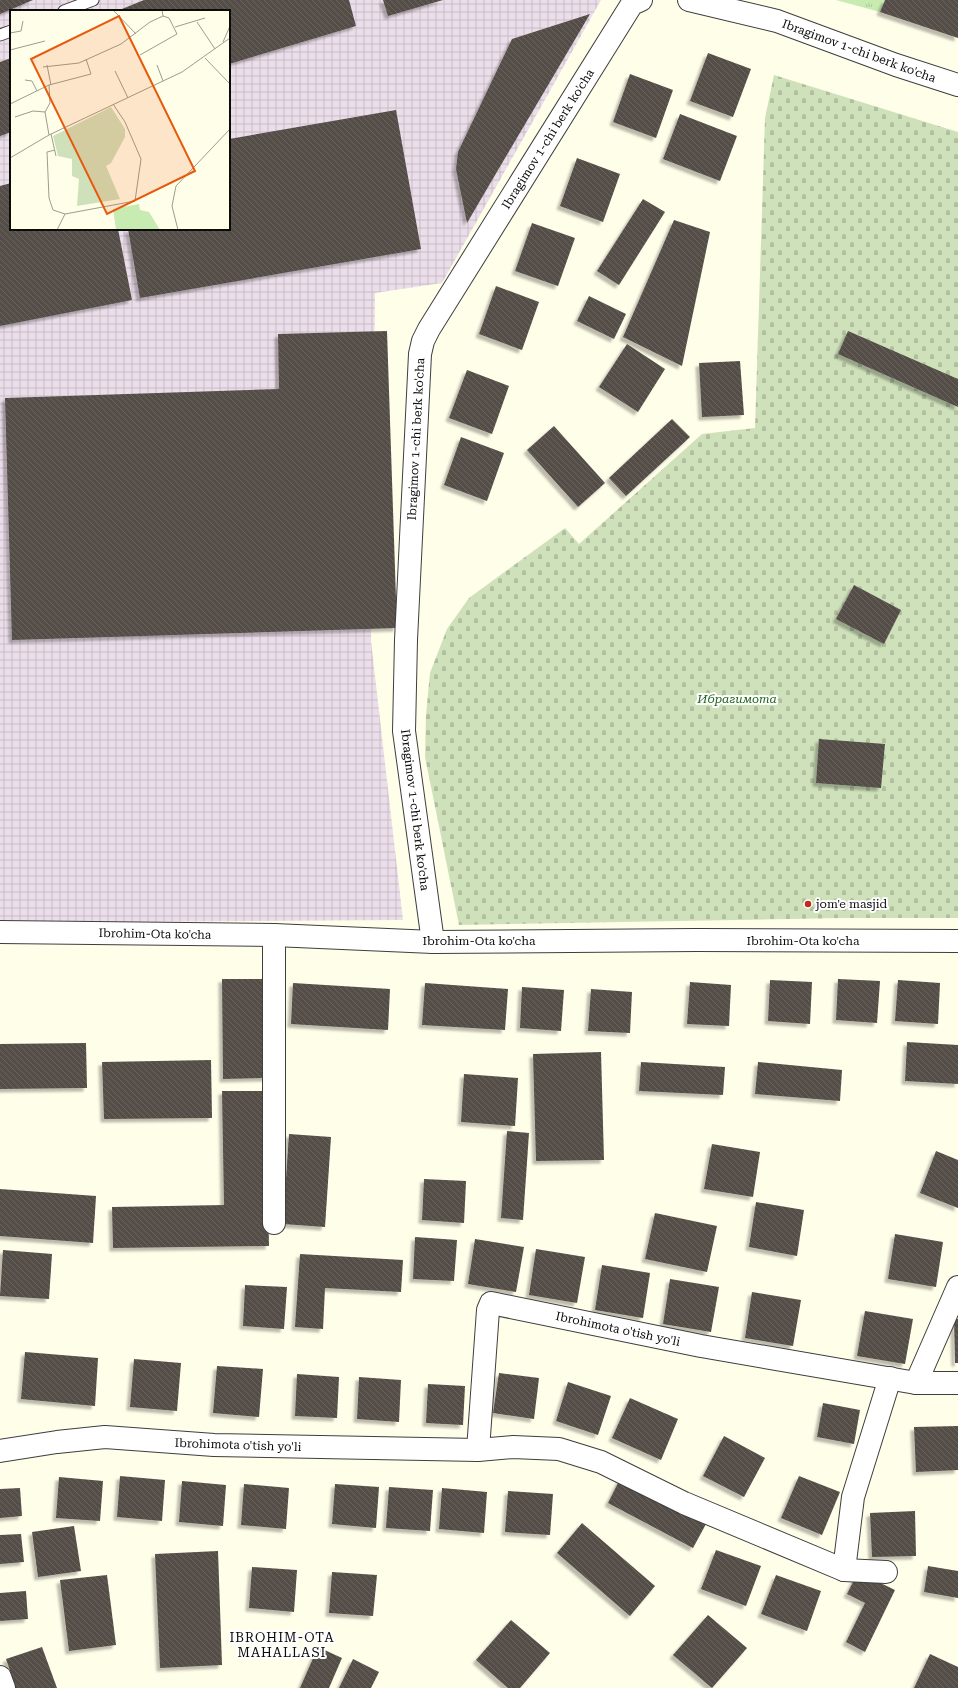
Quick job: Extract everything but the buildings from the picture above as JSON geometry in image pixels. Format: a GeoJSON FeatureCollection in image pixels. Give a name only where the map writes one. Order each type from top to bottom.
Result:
{"type":"FeatureCollection","features":[{"type":"Feature","properties":{"kind":"street","name":"Ibragimov 1-chi berk ko'cha"},"geometry":{"type":"LineString","coordinates":[[432,942],[404,731],[406,640],[420,354],[423,341],[429,329],[632,4],[641,0]]}},
{"type":"Feature","properties":{"kind":"street","name":"Ibragimov 1-chi berk ko'cha"},"geometry":{"type":"LineString","coordinates":[[689,0],[777,21],[896,65],[958,85]]}},
{"type":"Feature","properties":{"kind":"street","name":"Ibrohim-Ota ko'cha"},"geometry":{"type":"LineString","coordinates":[[0,932],[274,935],[432,942],[688,940],[958,941]]}},
{"type":"Feature","properties":{"kind":"street"},"geometry":{"type":"LineString","coordinates":[[274,935],[274,1223]]}},
{"type":"Feature","properties":{"kind":"street"},"geometry":{"type":"LineString","coordinates":[[916,1383],[958,1287]]}},
{"type":"Feature","properties":{"kind":"street","name":"Ibrohimota o'tish yo'li"},"geometry":{"type":"LineString","coordinates":[[478,1450],[488,1310],[492,1303],[701,1346],[916,1383],[958,1383]]}},
{"type":"Feature","properties":{"kind":"street"},"geometry":{"type":"LineString","coordinates":[[844,1570],[853,1497],[890,1378]]}},
{"type":"Feature","properties":{"kind":"street","name":"Ibrohimota o'tish yo'li"},"geometry":{"type":"LineString","coordinates":[[0,1451],[57,1442],[105,1437],[214,1445],[478,1450],[513,1448],[559,1449],[601,1462],[684,1503],[844,1570],[886,1572]]}},
{"type":"Feature","properties":{"kind":"street"},"geometry":{"type":"LineString","coordinates":[[0,1676],[4,1688]]}},
{"type":"Feature","properties":{"kind":"lane"},"geometry":{"type":"LineString","coordinates":[[67,10],[93,0]]}},
{"type":"Feature","properties":{"kind":"lane"},"geometry":{"type":"LineString","coordinates":[[0,35],[10,31]]}},
{"type":"Feature","properties":{"kind":"shaded area"},"geometry":{"type":"Polygon","coordinates":[[[0,0],[601,0],[442,283],[375,293],[371,641],[403,920],[0,923],[0,0]]]}},
{"type":"Feature","properties":{"kind":"green space"},"geometry":{"type":"Polygon","coordinates":[[[836,0],[885,0],[880,12],[836,0]]]}},
{"type":"Feature","properties":{"kind":"green space","name":"Ибрагимота"},"geometry":{"type":"Polygon","coordinates":[[[774,75],[958,132],[958,918],[843,918],[459,925],[425,757],[426,715],[430,673],[447,629],[469,598],[565,528],[579,544],[702,434],[755,428],[765,118],[774,75]]]}},
{"type":"Feature","properties":{"kind":"place","name":"jom'e masjid"},"geometry":{"type":"Point","coordinates":[808,904]}},
{"type":"Feature","properties":{"kind":"district","name":"IBROHIM-OTA MAHALLASI"},"geometry":{"type":"Point","coordinates":[282,1644]}}]}
